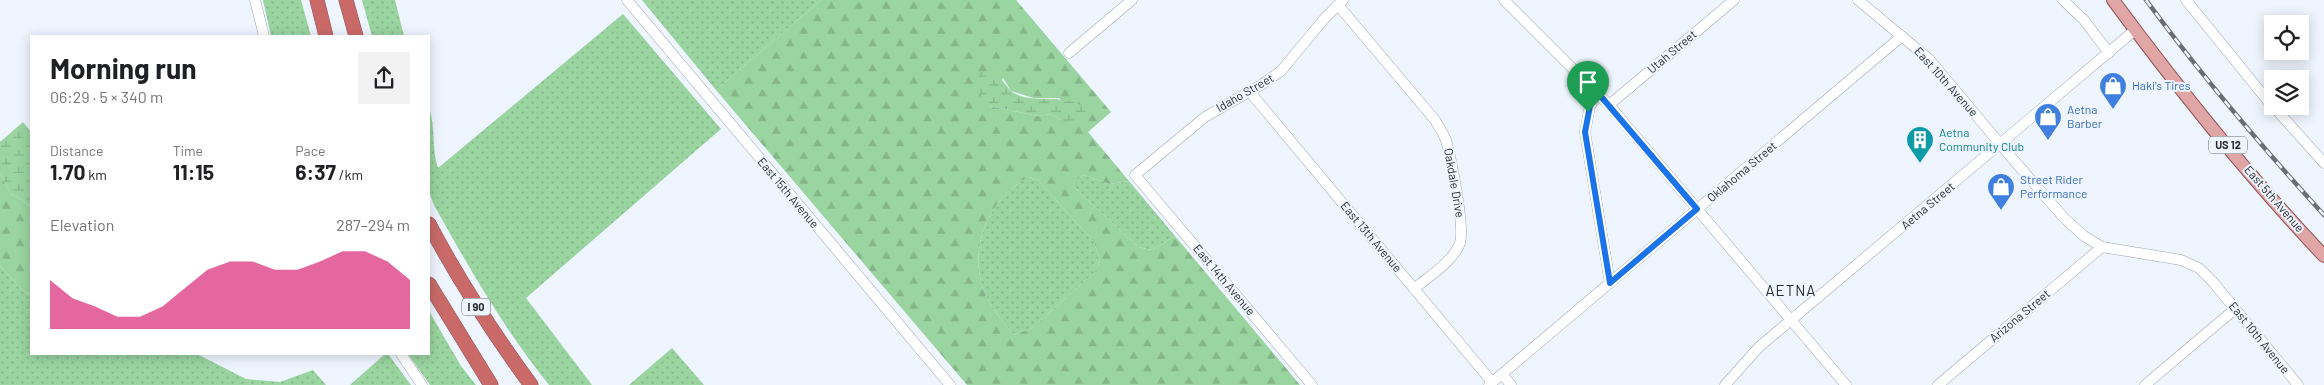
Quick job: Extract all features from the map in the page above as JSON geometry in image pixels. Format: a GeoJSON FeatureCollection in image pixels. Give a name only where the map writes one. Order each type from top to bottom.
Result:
{"type":"FeatureCollection","features":[{"type":"Feature","properties":{"kind":"highway"},"geometry":{"type":"LineString","coordinates":[[318,0],[326,35]]}},
{"type":"Feature","properties":{"kind":"highway"},"geometry":{"type":"LineString","coordinates":[[346,0],[356,35]]}},
{"type":"Feature","properties":{"kind":"highway","name":"I 90"},"geometry":{"type":"LineString","coordinates":[[430,226],[458,278],[489,328],[531,385]]}},
{"type":"Feature","properties":{"kind":"highway","name":"I 90"},"geometry":{"type":"LineString","coordinates":[[430,286],[490,385]]}},
{"type":"Feature","properties":{"kind":"main road","name":"East 5th Avenue"},"geometry":{"type":"LineString","coordinates":[[2113,0],[2135,30],[2256,179],[2324,256]]}},
{"type":"Feature","properties":{"kind":"street"},"geometry":{"type":"LineString","coordinates":[[255,0],[264,35]]}},
{"type":"Feature","properties":{"kind":"street","name":"East 15th Avenue"},"geometry":{"type":"LineString","coordinates":[[626,0],[950,385]]}},
{"type":"Feature","properties":{"kind":"street"},"geometry":{"type":"LineString","coordinates":[[1070,53],[1132,0]]}},
{"type":"Feature","properties":{"kind":"street"},"geometry":{"type":"LineString","coordinates":[[1521,0],[1508,4],[1609,105],[1846,385]]}},
{"type":"Feature","properties":{"kind":"street","name":"Utah Street"},"geometry":{"type":"LineString","coordinates":[[1609,105],[1734,0]]}},
{"type":"Feature","properties":{"kind":"street","name":"East 10th Avenue"},"geometry":{"type":"LineString","coordinates":[[1858,0],[1929,58],[2069,223],[2092,242],[2102,247],[2171,257],[2190,263],[2206,275],[2298,385]]}},
{"type":"Feature","properties":{"kind":"street"},"geometry":{"type":"LineString","coordinates":[[2063,0],[2084,20],[2109,53]]}},
{"type":"Feature","properties":{"kind":"street"},"geometry":{"type":"LineString","coordinates":[[2186,0],[2264,95]]}},
{"type":"Feature","properties":{"kind":"street","name":"Idaho Street"},"geometry":{"type":"LineString","coordinates":[[1135,175],[1206,117],[1281,71],[1341,2]]}},
{"type":"Feature","properties":{"kind":"street","name":"Oakdale Drive"},"geometry":{"type":"LineString","coordinates":[[1341,2],[1443,132],[1447,146],[1461,223],[1460,243],[1451,257],[1414,289]]}},
{"type":"Feature","properties":{"kind":"street","name":"Aetna Street"},"geometry":{"type":"LineString","coordinates":[[1725,385],[1750,355],[1791,319],[2001,145],[2135,30]]}},
{"type":"Feature","properties":{"kind":"street","name":"Oklahoma Street"},"geometry":{"type":"LineString","coordinates":[[1490,384],[1902,36]]}},
{"type":"Feature","properties":{"kind":"street","name":"East 13th Avenue"},"geometry":{"type":"LineString","coordinates":[[1249,91],[1414,289],[1490,384]]}},
{"type":"Feature","properties":{"kind":"street"},"geometry":{"type":"LineString","coordinates":[[1598,93],[1590,106],[1585,132],[1610,283]]}},
{"type":"Feature","properties":{"kind":"street"},"geometry":{"type":"LineString","coordinates":[[2281,115],[2324,163]]}},
{"type":"Feature","properties":{"kind":"street","name":"East 14th Avenue"},"geometry":{"type":"LineString","coordinates":[[1135,175],[1312,385]]}},
{"type":"Feature","properties":{"kind":"street","name":"Arizona Street"},"geometry":{"type":"LineString","coordinates":[[1938,385],[2102,247]]}},
{"type":"Feature","properties":{"kind":"street"},"geometry":{"type":"LineString","coordinates":[[2145,385],[2235,309]]}},
{"type":"Feature","properties":{"kind":"street"},"geometry":{"type":"LineString","coordinates":[[402,355],[422,385]]}},
{"type":"Feature","properties":{"kind":"street"},"geometry":{"type":"LineString","coordinates":[[1502,374],[1511,385]]}},
{"type":"Feature","properties":{"kind":"green space"},"geometry":{"type":"Polygon","coordinates":[[[263,0],[301,0],[311,35],[271,35],[263,0]]]}},
{"type":"Feature","properties":{"kind":"green space"},"geometry":{"type":"Polygon","coordinates":[[[362,0],[395,0],[404,35],[372,35],[362,0]]]}},
{"type":"Feature","properties":{"kind":"green space"},"geometry":{"type":"Polygon","coordinates":[[[642,0],[821,0],[716,90],[642,0]]]}},
{"type":"Feature","properties":{"kind":"green space"},"geometry":{"type":"Polygon","coordinates":[[[821,0],[1016,0],[1111,112],[1088,132],[1129,181],[1109,184],[1084,175],[1074,180],[1073,186],[1138,247],[1151,250],[1175,236],[1300,385],[967,385],[716,90],[821,0]],[[1003,78],[989,106],[1038,116],[1052,114],[1062,121],[1082,121],[1059,98],[1033,98],[1011,91],[1003,78]],[[1029,177],[1002,198],[985,226],[980,242],[980,275],[984,291],[997,314],[1014,335],[1032,328],[1094,273],[1100,261],[1094,242],[1038,180],[1029,177]]]}},
{"type":"Feature","properties":{"kind":"green space"},"geometry":{"type":"Polygon","coordinates":[[[623,14],[721,129],[526,298],[592,385],[549,385],[502,320],[474,275],[430,195],[430,112],[438,168],[623,14]]]}},
{"type":"Feature","properties":{"kind":"green space"},"geometry":{"type":"Polygon","coordinates":[[[993,71],[1011,91],[1019,95],[1028,98],[1067,100],[1077,103],[1085,108],[1087,116],[1082,121],[1062,121],[1052,114],[1038,116],[989,106],[981,96],[977,82],[980,72],[993,71]]]}},
{"type":"Feature","properties":{"kind":"green space"},"geometry":{"type":"Polygon","coordinates":[[[23,122],[30,131],[30,207],[23,200],[11,194],[0,174],[0,142],[23,122]]]}},
{"type":"Feature","properties":{"kind":"green space"},"geometry":{"type":"Polygon","coordinates":[[[0,174],[11,194],[23,200],[30,207],[30,294],[23,291],[0,266],[0,174]]]}},
{"type":"Feature","properties":{"kind":"green space"},"geometry":{"type":"Polygon","coordinates":[[[1084,175],[1109,184],[1129,181],[1175,236],[1151,250],[1138,247],[1073,186],[1074,179],[1084,175]]]}},
{"type":"Feature","properties":{"kind":"green space"},"geometry":{"type":"Polygon","coordinates":[[[1029,177],[1038,180],[1094,242],[1100,261],[1094,273],[1032,328],[1014,335],[997,314],[984,291],[980,275],[980,242],[985,226],[1002,198],[1029,177]]]}},
{"type":"Feature","properties":{"kind":"green space"},"geometry":{"type":"Polygon","coordinates":[[[0,266],[23,291],[30,294],[30,355],[199,355],[246,379],[280,382],[313,370],[326,385],[0,385],[0,266]]]}},
{"type":"Feature","properties":{"kind":"green space"},"geometry":{"type":"Polygon","coordinates":[[[430,313],[461,366],[476,385],[430,385],[409,355],[430,355],[430,313]]]}},
{"type":"Feature","properties":{"kind":"green space"},"geometry":{"type":"Polygon","coordinates":[[[672,348],[704,385],[629,385],[672,348]]]}},
{"type":"Feature","properties":{"kind":"green space"},"geometry":{"type":"Polygon","coordinates":[[[384,355],[389,355],[411,385],[350,385],[384,355]]]}},
{"type":"Feature","properties":{"kind":"railway"},"geometry":{"type":"LineString","coordinates":[[2146,0],[2232,110],[2324,215]]}},
{"type":"Feature","properties":{"kind":"place","name":"Haki's Tires"},"geometry":{"type":"Point","coordinates":[2113,110]}},
{"type":"Feature","properties":{"kind":"place","name":"Aetna Barber"},"geometry":{"type":"Point","coordinates":[2048,141]}},
{"type":"Feature","properties":{"kind":"place","name":"Aetna Community Club"},"geometry":{"type":"Point","coordinates":[1920,164]}},
{"type":"Feature","properties":{"kind":"place","name":"Street Rider Performance"},"geometry":{"type":"Point","coordinates":[2001,211]}},
{"type":"Feature","properties":{"kind":"district","name":"AETNA"},"geometry":{"type":"Point","coordinates":[1791,291]}},
{"type":"Feature","properties":{"kind":"route"},"geometry":{"type":"LineString","coordinates":[[1598,93],[1697,209],[1610,283],[1610,273],[1586,138],[1585,126],[1588,112],[1598,93]]}}]}
